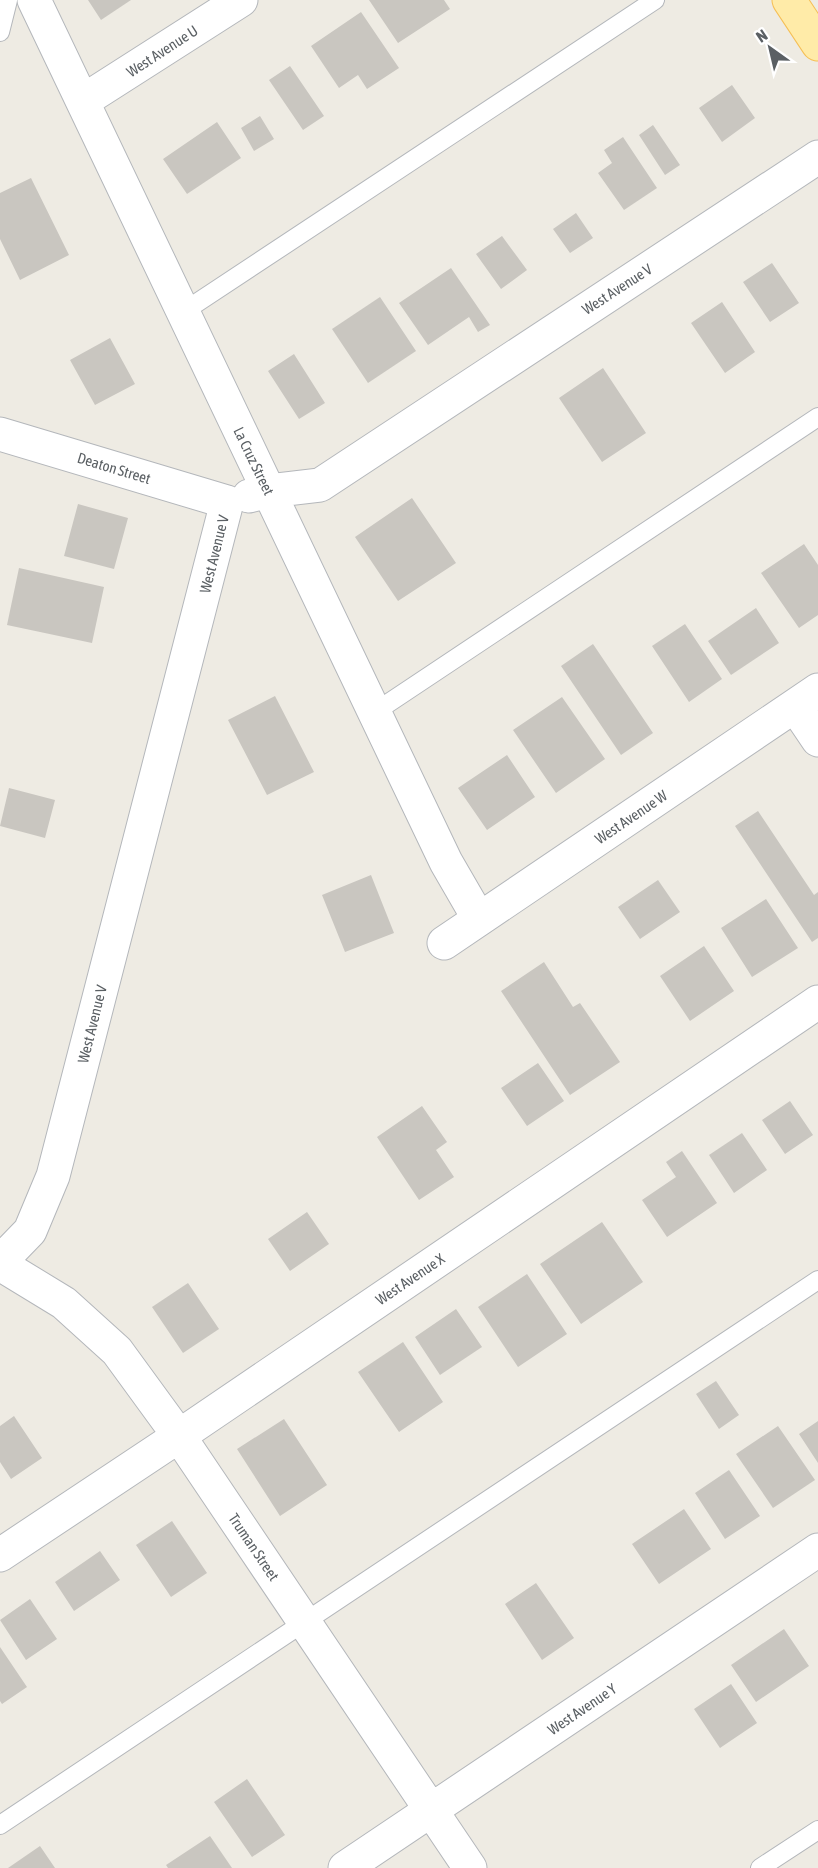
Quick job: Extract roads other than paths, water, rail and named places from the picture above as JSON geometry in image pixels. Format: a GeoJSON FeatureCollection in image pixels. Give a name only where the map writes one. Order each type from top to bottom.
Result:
{"type":"FeatureCollection","features":[{"type":"Feature","properties":{"kind":"main road"},"geometry":{"type":"LineString","coordinates":[[789,0],[818,44]]}},
{"type":"Feature","properties":{"kind":"street","name":"La Cruz Street"},"geometry":{"type":"LineString","coordinates":[[34,0],[446,862],[479,919]]}},
{"type":"Feature","properties":{"kind":"street","name":"West Avenue U"},"geometry":{"type":"LineString","coordinates":[[83,101],[241,0]]}},
{"type":"Feature","properties":{"kind":"street","name":"West Avenue V"},"geometry":{"type":"LineString","coordinates":[[0,1263],[30,1231],[53,1176],[227,502],[269,491],[320,485],[818,157]]}},
{"type":"Feature","properties":{"kind":"street","name":"Deaton Street"},"geometry":{"type":"LineString","coordinates":[[0,434],[227,502]]}},
{"type":"Feature","properties":{"kind":"street"},"geometry":{"type":"LineString","coordinates":[[807,698],[818,740]]}},
{"type":"Feature","properties":{"kind":"street","name":"West Avenue W"},"geometry":{"type":"LineString","coordinates":[[444,943],[807,698]]}},
{"type":"Feature","properties":{"kind":"street","name":"West Avenue X"},"geometry":{"type":"LineString","coordinates":[[0,1555],[818,1002]]}},
{"type":"Feature","properties":{"kind":"street","name":"Truman Street"},"geometry":{"type":"LineString","coordinates":[[0,1263],[64,1303],[117,1351],[179,1436],[470,1868]]}},
{"type":"Feature","properties":{"kind":"street","name":"West Avenue Y"},"geometry":{"type":"LineString","coordinates":[[345,1868],[818,1550]]}},
{"type":"Feature","properties":{"kind":"lane"},"geometry":{"type":"LineString","coordinates":[[0,32],[8,0]]}},
{"type":"Feature","properties":{"kind":"lane"},"geometry":{"type":"LineString","coordinates":[[183,312],[655,0]]}},
{"type":"Feature","properties":{"kind":"lane"},"geometry":{"type":"LineString","coordinates":[[375,712],[818,417]]}},
{"type":"Feature","properties":{"kind":"lane"},"geometry":{"type":"LineString","coordinates":[[0,1825],[818,1280]]}},
{"type":"Feature","properties":{"kind":"lane"},"geometry":{"type":"LineString","coordinates":[[760,1868],[818,1830]]}}]}
